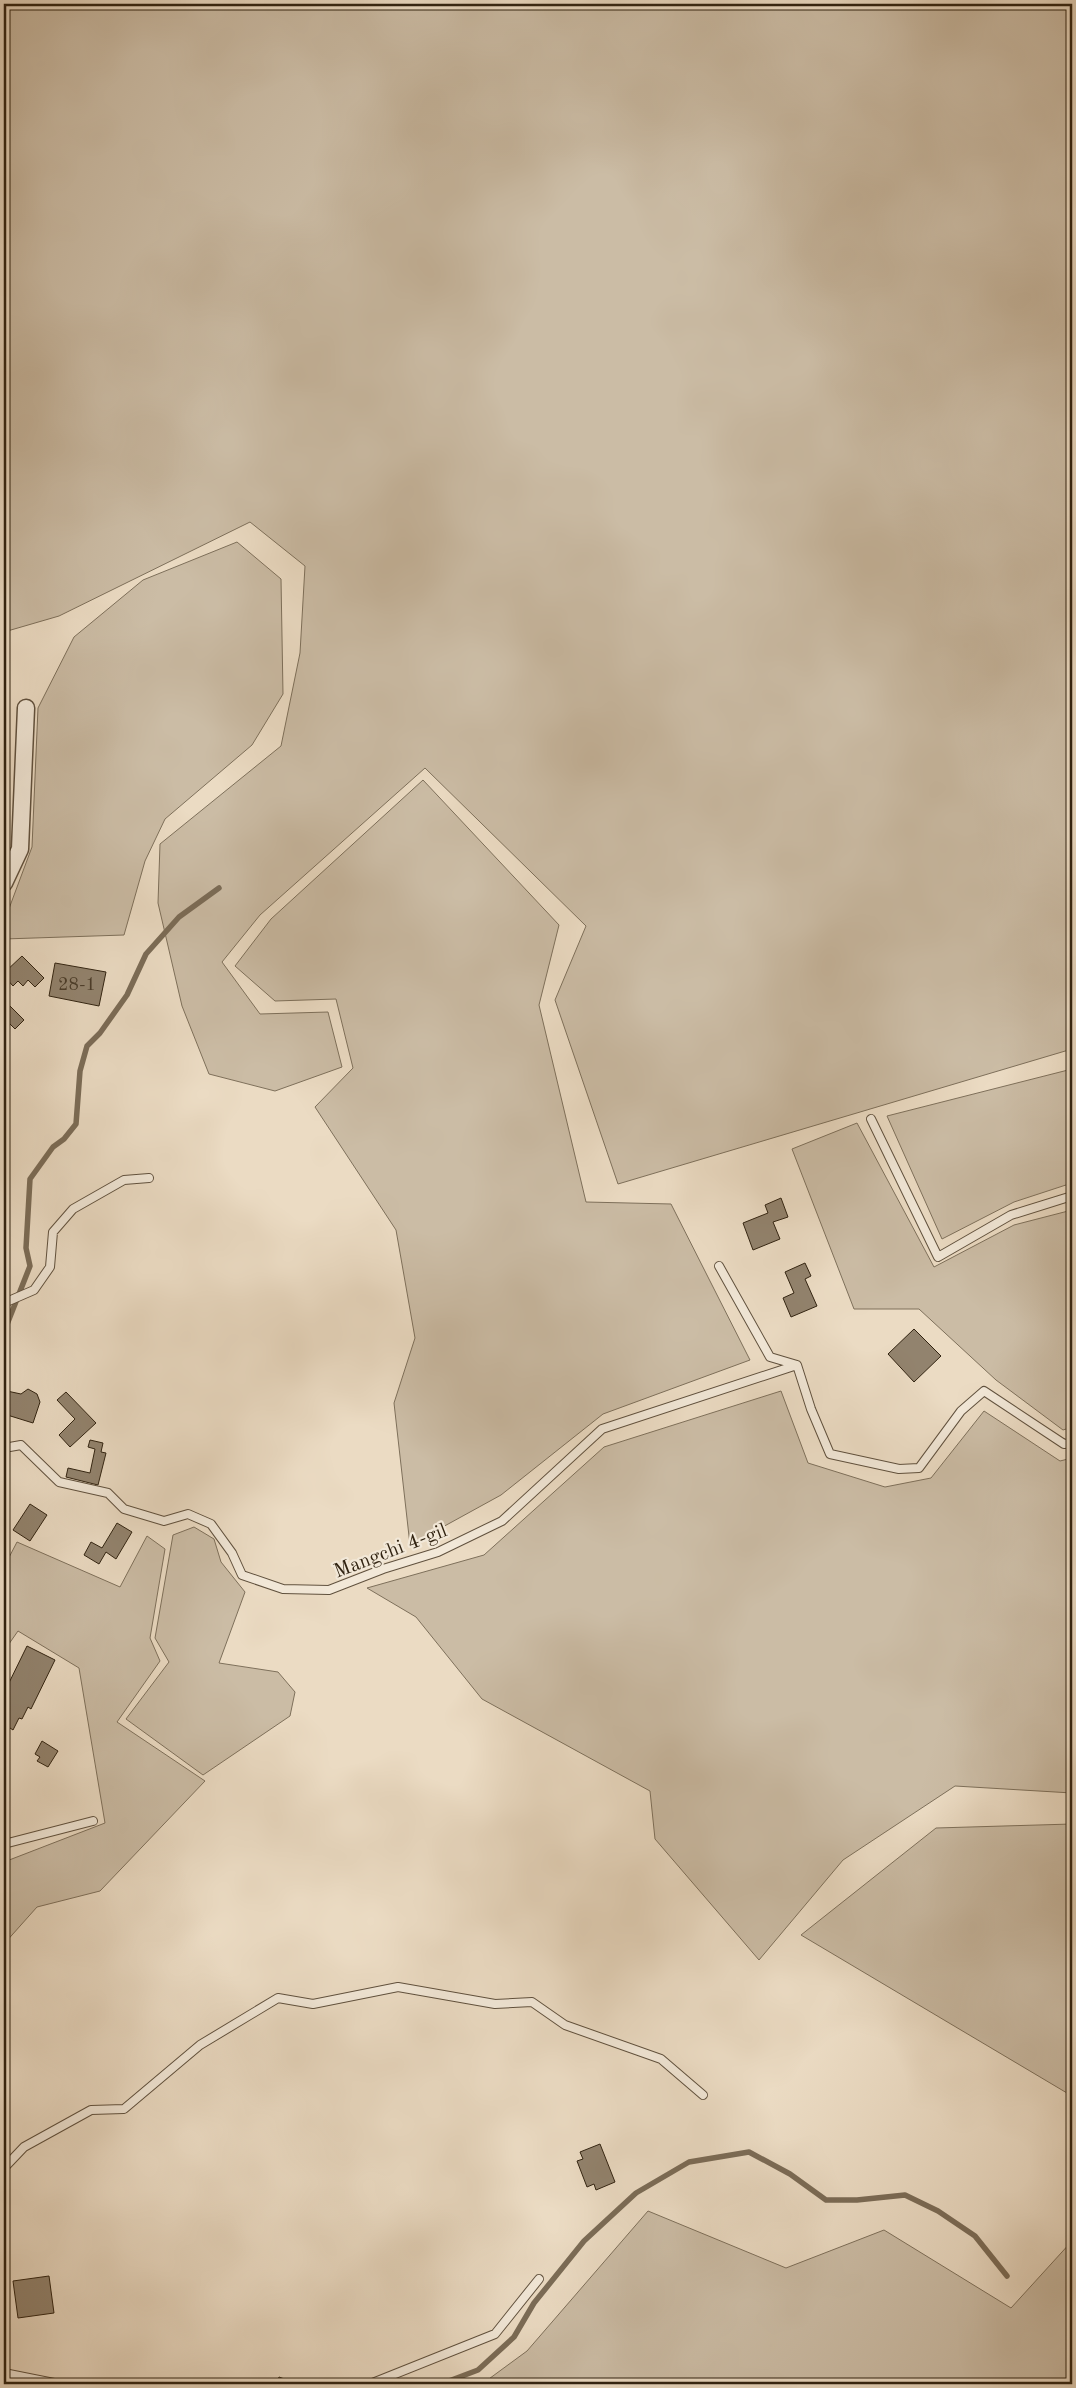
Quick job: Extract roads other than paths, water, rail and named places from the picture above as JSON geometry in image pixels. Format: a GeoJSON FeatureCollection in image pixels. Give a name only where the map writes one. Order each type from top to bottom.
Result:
{"type":"FeatureCollection","features":[{"type":"Feature","properties":{"kind":"street"},"geometry":{"type":"LineString","coordinates":[[4,883],[20,849],[26,708]]}},
{"type":"Feature","properties":{"kind":"lane"},"geometry":{"type":"LineString","coordinates":[[872,1119],[938,1257],[1011,1215],[1072,1196]]}},
{"type":"Feature","properties":{"kind":"lane"},"geometry":{"type":"LineString","coordinates":[[4,1303],[34,1290],[50,1267],[54,1232],[73,1209],[124,1180],[149,1178]]}},
{"type":"Feature","properties":{"kind":"lane"},"geometry":{"type":"LineString","coordinates":[[719,1266],[770,1357],[797,1365],[811,1408],[830,1454],[899,1469],[919,1468],[961,1411],[984,1391],[1064,1444],[1072,1443]]}},
{"type":"Feature","properties":{"kind":"lane","name":"Mangchi 4-gil"},"geometry":{"type":"LineString","coordinates":[[4,1448],[21,1445],[59,1482],[108,1493],[124,1509],[164,1521],[188,1514],[210,1524],[232,1553],[242,1575],[284,1589],[329,1590],[383,1569],[438,1552],[502,1521],[602,1428],[797,1365]]}},
{"type":"Feature","properties":{"kind":"lane"},"geometry":{"type":"LineString","coordinates":[[4,1844],[93,1821]]}},
{"type":"Feature","properties":{"kind":"lane"},"geometry":{"type":"LineString","coordinates":[[4,2168],[24,2146],[91,2110],[124,2109],[200,2045],[278,1998],[313,2004],[398,1987],[495,2004],[532,2002],[565,2025],[661,2059],[703,2095]]}},
{"type":"Feature","properties":{"kind":"lane"},"geometry":{"type":"LineString","coordinates":[[370,2384],[495,2334],[539,2279]]}},
{"type":"Feature","properties":{"kind":"lane"},"geometry":{"type":"LineString","coordinates":[[4,2374],[59,2384]]}},
{"type":"Feature","properties":{"kind":"waterway"},"geometry":{"type":"LineString","coordinates":[[4,1332],[30,1266],[26,1248],[30,1179],[53,1147],[64,1139],[76,1124],[80,1071],[87,1046],[100,1033],[127,995],[146,954],[179,917],[219,888]]}},
{"type":"Feature","properties":{"kind":"waterway"},"geometry":{"type":"LineString","coordinates":[[441,2384],[478,2370],[514,2337],[534,2303],[584,2241],[636,2193],[689,2162],[749,2152],[790,2174],[826,2200],[857,2200],[905,2195],[938,2211],[975,2236],[1007,2276]]}}]}
